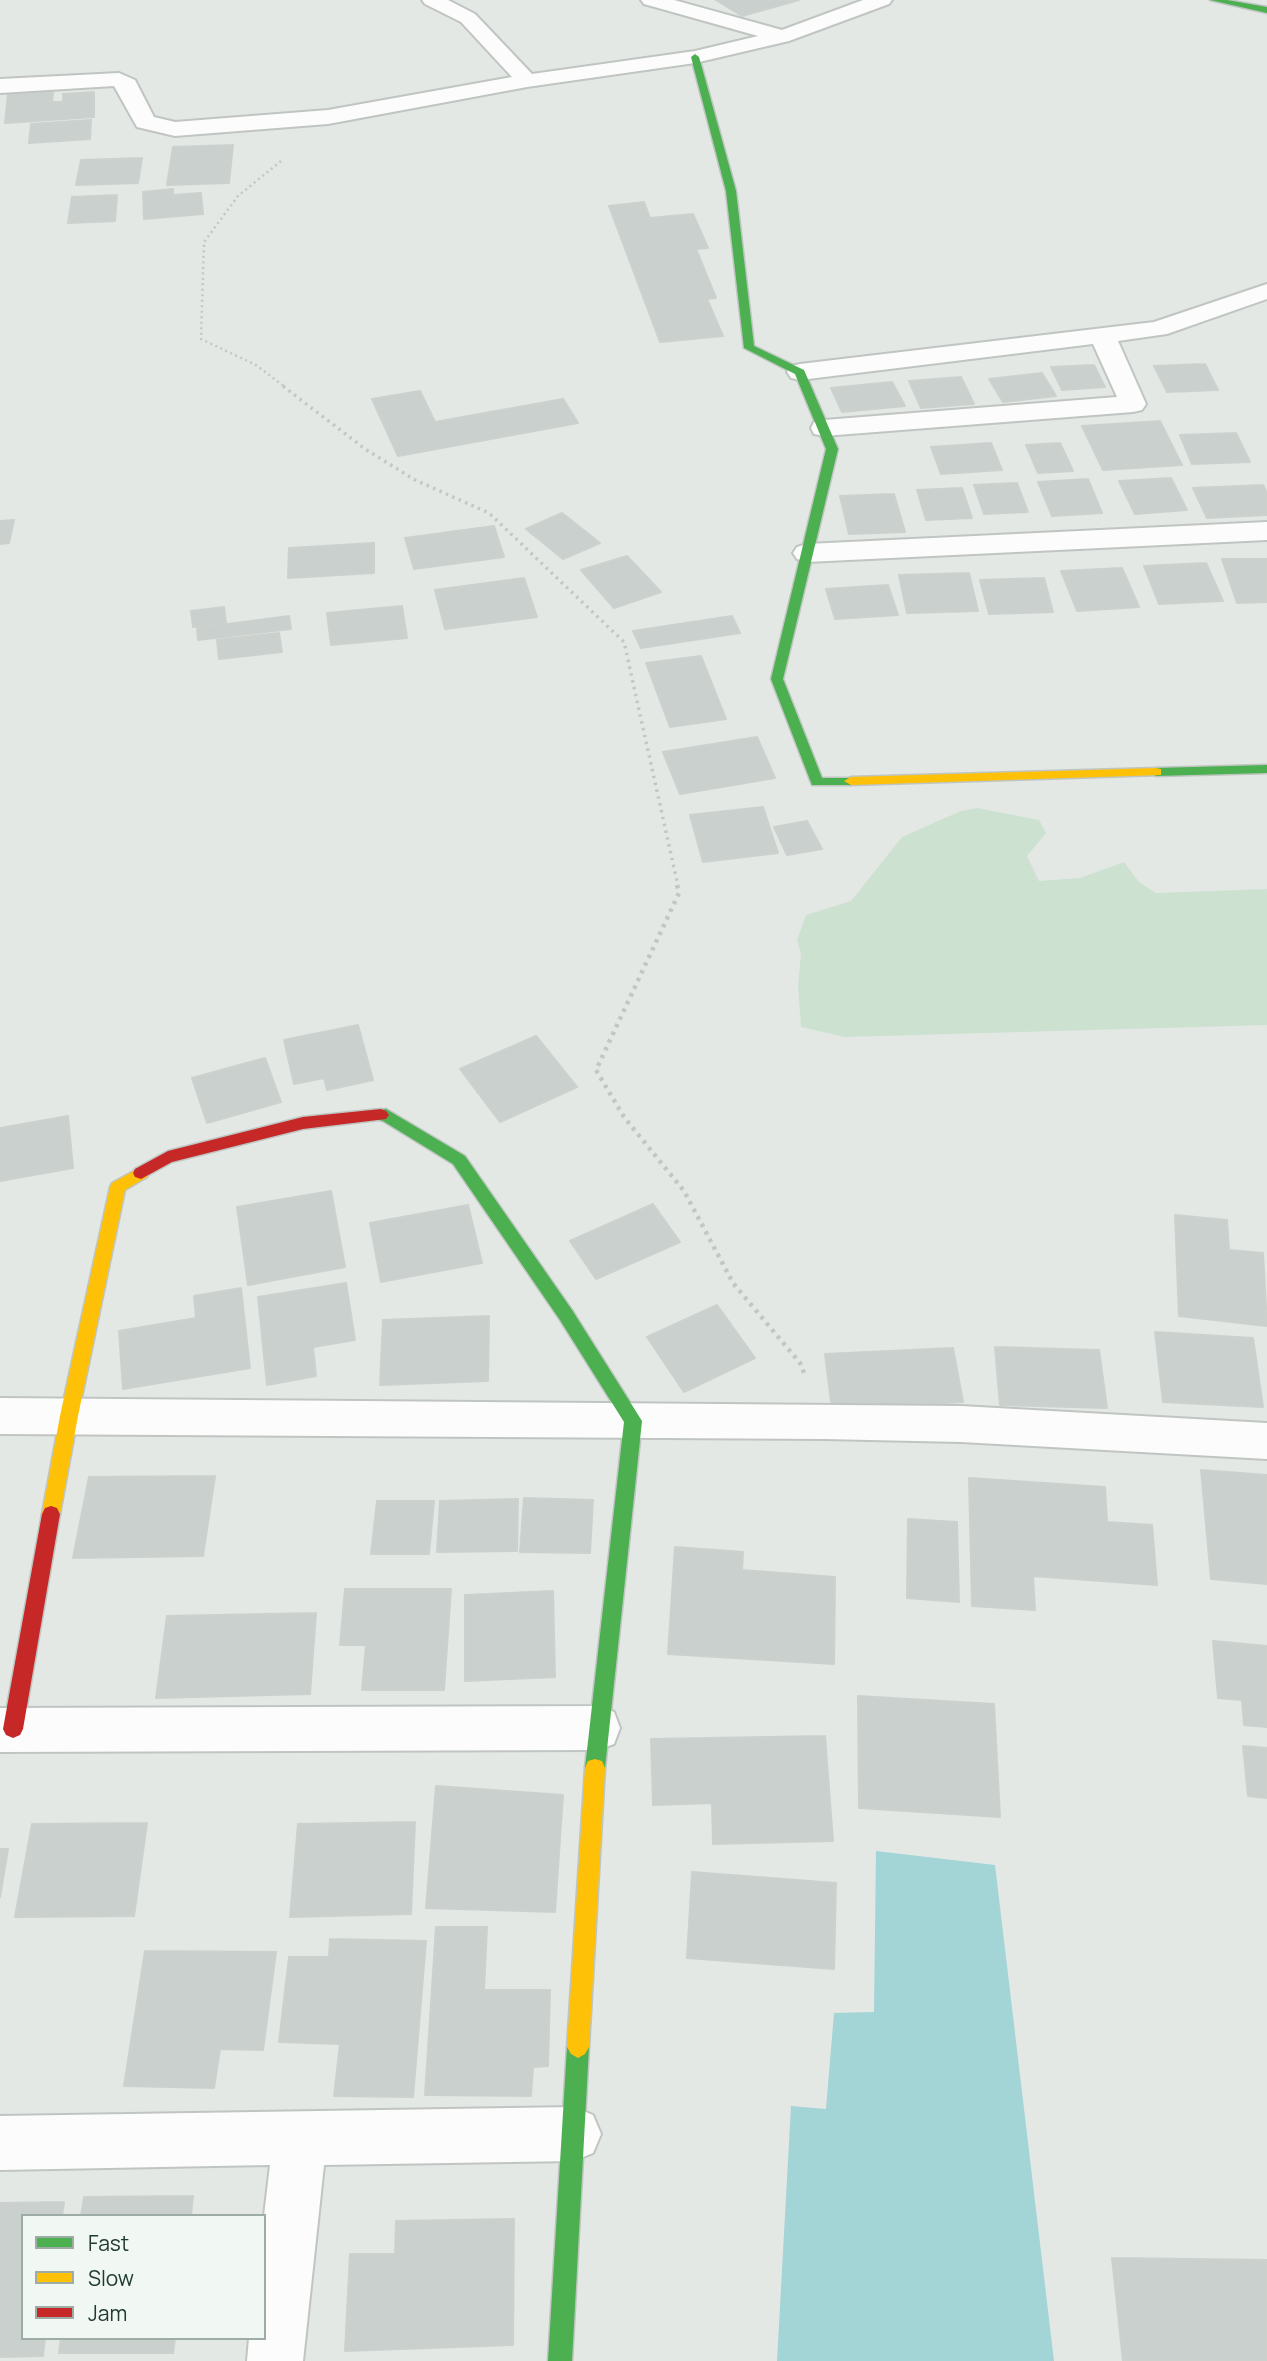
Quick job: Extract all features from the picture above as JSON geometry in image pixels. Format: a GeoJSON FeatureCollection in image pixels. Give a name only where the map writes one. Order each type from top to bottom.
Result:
{"type":"FeatureCollection","features":[{"type":"Feature","properties":{"kind":"street"},"geometry":{"type":"LineString","coordinates":[[432,0],[468,18],[527,81]]}},
{"type":"Feature","properties":{"kind":"street"},"geometry":{"type":"LineString","coordinates":[[651,0],[782,37]]}},
{"type":"Feature","properties":{"kind":"street"},"geometry":{"type":"LineString","coordinates":[[0,86],[119,79],[127,85],[145,122],[175,129],[328,117],[527,81],[695,57],[782,37],[882,0]]}},
{"type":"Feature","properties":{"kind":"street"},"geometry":{"type":"LineString","coordinates":[[1214,0],[1267,10]]}},
{"type":"Feature","properties":{"kind":"street"},"geometry":{"type":"LineString","coordinates":[[695,57],[730,191],[749,348],[800,372],[1158,329],[1267,291]]}},
{"type":"Feature","properties":{"kind":"street"},"geometry":{"type":"LineString","coordinates":[[824,428],[1133,404],[1102,335]]}},
{"type":"Feature","properties":{"kind":"street"},"geometry":{"type":"LineString","coordinates":[[800,372],[832,449],[777,679],[817,782],[1267,769]]}},
{"type":"Feature","properties":{"kind":"street"},"geometry":{"type":"LineString","coordinates":[[807,552],[1267,531]]}},
{"type":"Feature","properties":{"kind":"street"},"geometry":{"type":"LineString","coordinates":[[560,2361],[597,1728],[633,1421],[566,1315],[459,1160],[386,1115],[303,1123],[169,1157],[118,1187],[69,1416],[7,1730],[597,1728]]}},
{"type":"Feature","properties":{"kind":"street"},"geometry":{"type":"LineString","coordinates":[[0,1416],[824,1421],[961,1424],[1267,1441]]}},
{"type":"Feature","properties":{"kind":"street"},"geometry":{"type":"LineString","coordinates":[[0,2143],[574,2134]]}},
{"type":"Feature","properties":{"kind":"street"},"geometry":{"type":"LineString","coordinates":[[275,2361],[300,2138]]}},
{"type":"Feature","properties":{"kind":"path"},"geometry":{"type":"LineString","coordinates":[[328,117],[282,161],[238,196],[204,242],[201,339],[256,365],[365,449],[415,480],[489,513],[624,642],[679,893],[596,1070],[624,1117],[684,1191],[733,1283],[800,1363],[824,1421]]}},
{"type":"Feature","properties":{"kind":"green space"},"geometry":{"type":"Polygon","coordinates":[[[977,808],[1039,820],[1046,833],[1027,856],[1039,881],[1080,878],[1124,862],[1139,882],[1156,893],[1267,889],[1267,1025],[845,1037],[801,1027],[798,986],[801,954],[797,940],[806,915],[851,901],[902,837],[961,811],[977,808]]]}},
{"type":"Feature","properties":{"kind":"water"},"geometry":{"type":"Polygon","coordinates":[[[876,1851],[995,1865],[1054,2361],[777,2361],[791,2106],[826,2109],[834,2013],[874,2012],[876,1851]]]}},
{"type":"Feature","properties":{"kind":"building"},"geometry":{"type":"Polygon","coordinates":[[[716,0],[799,0],[742,16],[716,0]]]}},
{"type":"Feature","properties":{"kind":"building"},"geometry":{"type":"Polygon","coordinates":[[[53,92],[52,102],[63,102],[63,94],[94,92],[94,117],[5,123],[8,94],[53,92]]]}},
{"type":"Feature","properties":{"kind":"building"},"geometry":{"type":"Polygon","coordinates":[[[91,120],[90,139],[29,143],[31,124],[91,120]]]}},
{"type":"Feature","properties":{"kind":"building"},"geometry":{"type":"Polygon","coordinates":[[[233,145],[229,183],[167,185],[173,147],[233,145]]]}},
{"type":"Feature","properties":{"kind":"building"},"geometry":{"type":"Polygon","coordinates":[[[142,158],[138,183],[76,185],[81,160],[142,158]]]}},
{"type":"Feature","properties":{"kind":"building"},"geometry":{"type":"Polygon","coordinates":[[[173,189],[173,195],[201,193],[203,214],[144,219],[143,192],[173,189]]]}},
{"type":"Feature","properties":{"kind":"building"},"geometry":{"type":"Polygon","coordinates":[[[117,195],[115,221],[68,223],[72,197],[117,195]]]}},
{"type":"Feature","properties":{"kind":"building"},"geometry":{"type":"Polygon","coordinates":[[[644,202],[650,218],[693,214],[708,248],[696,249],[716,298],[707,299],[723,336],[660,342],[609,206],[644,202]]]}},
{"type":"Feature","properties":{"kind":"building"},"geometry":{"type":"Polygon","coordinates":[[[1205,364],[1218,390],[1167,392],[1154,366],[1205,364]]]}},
{"type":"Feature","properties":{"kind":"building"},"geometry":{"type":"Polygon","coordinates":[[[1094,365],[1105,387],[1062,390],[1051,367],[1094,365]]]}},
{"type":"Feature","properties":{"kind":"building"},"geometry":{"type":"Polygon","coordinates":[[[1042,373],[1056,396],[1003,402],[989,379],[1042,373]]]}},
{"type":"Feature","properties":{"kind":"building"},"geometry":{"type":"Polygon","coordinates":[[[961,377],[974,404],[921,408],[909,381],[961,377]]]}},
{"type":"Feature","properties":{"kind":"building"},"geometry":{"type":"Polygon","coordinates":[[[892,382],[905,406],[842,412],[831,388],[892,382]]]}},
{"type":"Feature","properties":{"kind":"building"},"geometry":{"type":"Polygon","coordinates":[[[420,391],[435,422],[563,399],[578,423],[398,456],[372,399],[420,391]]]}},
{"type":"Feature","properties":{"kind":"building"},"geometry":{"type":"Polygon","coordinates":[[[1160,421],[1182,465],[1103,470],[1082,426],[1160,421]]]}},
{"type":"Feature","properties":{"kind":"building"},"geometry":{"type":"Polygon","coordinates":[[[1236,433],[1250,462],[1192,464],[1180,435],[1236,433]]]}},
{"type":"Feature","properties":{"kind":"building"},"geometry":{"type":"Polygon","coordinates":[[[991,443],[1002,470],[941,474],[931,447],[991,443]]]}},
{"type":"Feature","properties":{"kind":"building"},"geometry":{"type":"Polygon","coordinates":[[[1060,443],[1073,471],[1038,473],[1026,445],[1060,443]]]}},
{"type":"Feature","properties":{"kind":"building"},"geometry":{"type":"Polygon","coordinates":[[[1171,478],[1187,510],[1135,514],[1119,481],[1171,478]]]}},
{"type":"Feature","properties":{"kind":"building"},"geometry":{"type":"Polygon","coordinates":[[[1088,479],[1102,513],[1052,516],[1038,482],[1088,479]]]}},
{"type":"Feature","properties":{"kind":"building"},"geometry":{"type":"Polygon","coordinates":[[[1017,483],[1028,512],[984,514],[974,485],[1017,483]]]}},
{"type":"Feature","properties":{"kind":"building"},"geometry":{"type":"Polygon","coordinates":[[[1263,485],[1267,493],[1267,515],[1207,518],[1193,488],[1263,485]]]}},
{"type":"Feature","properties":{"kind":"building"},"geometry":{"type":"Polygon","coordinates":[[[962,488],[972,518],[926,520],[917,490],[962,488]]]}},
{"type":"Feature","properties":{"kind":"building"},"geometry":{"type":"Polygon","coordinates":[[[894,494],[905,532],[849,534],[840,496],[894,494]]]}},
{"type":"Feature","properties":{"kind":"building"},"geometry":{"type":"Polygon","coordinates":[[[562,513],[600,543],[563,559],[526,529],[562,513]]]}},
{"type":"Feature","properties":{"kind":"building"},"geometry":{"type":"Polygon","coordinates":[[[14,520],[9,543],[0,544],[0,521],[14,520]]]}},
{"type":"Feature","properties":{"kind":"building"},"geometry":{"type":"Polygon","coordinates":[[[494,526],[504,557],[414,569],[405,538],[494,526]]]}},
{"type":"Feature","properties":{"kind":"building"},"geometry":{"type":"Polygon","coordinates":[[[374,543],[374,573],[288,578],[289,548],[374,543]]]}},
{"type":"Feature","properties":{"kind":"building"},"geometry":{"type":"Polygon","coordinates":[[[627,556],[661,592],[614,608],[581,570],[627,556]]]}},
{"type":"Feature","properties":{"kind":"building"},"geometry":{"type":"Polygon","coordinates":[[[1222,559],[1267,559],[1267,602],[1237,603],[1222,559]]]}},
{"type":"Feature","properties":{"kind":"building"},"geometry":{"type":"Polygon","coordinates":[[[1206,563],[1223,601],[1159,604],[1144,566],[1206,563]]]}},
{"type":"Feature","properties":{"kind":"building"},"geometry":{"type":"Polygon","coordinates":[[[1122,568],[1139,607],[1077,611],[1061,571],[1122,568]]]}},
{"type":"Feature","properties":{"kind":"building"},"geometry":{"type":"Polygon","coordinates":[[[969,573],[978,611],[907,613],[899,575],[969,573]]]}},
{"type":"Feature","properties":{"kind":"building"},"geometry":{"type":"Polygon","coordinates":[[[524,578],[537,617],[445,629],[435,590],[524,578]]]}},
{"type":"Feature","properties":{"kind":"building"},"geometry":{"type":"Polygon","coordinates":[[[1044,578],[1053,612],[989,614],[980,580],[1044,578]]]}},
{"type":"Feature","properties":{"kind":"building"},"geometry":{"type":"Polygon","coordinates":[[[888,585],[898,615],[835,619],[826,589],[888,585]]]}},
{"type":"Feature","properties":{"kind":"building"},"geometry":{"type":"Polygon","coordinates":[[[402,606],[407,638],[331,645],[327,613],[402,606]]]}},
{"type":"Feature","properties":{"kind":"building"},"geometry":{"type":"Polygon","coordinates":[[[224,607],[226,623],[193,627],[191,611],[224,607]]]}},
{"type":"Feature","properties":{"kind":"building"},"geometry":{"type":"Polygon","coordinates":[[[289,616],[291,629],[198,640],[197,628],[289,616]]]}},
{"type":"Feature","properties":{"kind":"building"},"geometry":{"type":"Polygon","coordinates":[[[732,616],[740,633],[641,648],[633,631],[732,616]]]}},
{"type":"Feature","properties":{"kind":"building"},"geometry":{"type":"Polygon","coordinates":[[[279,633],[282,652],[219,659],[217,640],[279,633]]]}},
{"type":"Feature","properties":{"kind":"building"},"geometry":{"type":"Polygon","coordinates":[[[701,656],[726,719],[670,727],[646,663],[701,656]]]}},
{"type":"Feature","properties":{"kind":"building"},"geometry":{"type":"Polygon","coordinates":[[[757,737],[775,778],[680,794],[663,752],[757,737]]]}},
{"type":"Feature","properties":{"kind":"building"},"geometry":{"type":"Polygon","coordinates":[[[763,807],[778,853],[703,862],[690,815],[763,807]]]}},
{"type":"Feature","properties":{"kind":"building"},"geometry":{"type":"Polygon","coordinates":[[[807,821],[822,849],[787,855],[774,827],[807,821]]]}},
{"type":"Feature","properties":{"kind":"building"},"geometry":{"type":"Polygon","coordinates":[[[358,1025],[373,1080],[327,1090],[324,1078],[294,1084],[284,1040],[358,1025]]]}},
{"type":"Feature","properties":{"kind":"building"},"geometry":{"type":"Polygon","coordinates":[[[536,1036],[577,1087],[500,1122],[460,1069],[536,1036]]]}},
{"type":"Feature","properties":{"kind":"building"},"geometry":{"type":"Polygon","coordinates":[[[265,1058],[281,1102],[207,1123],[192,1078],[265,1058]]]}},
{"type":"Feature","properties":{"kind":"building"},"geometry":{"type":"Polygon","coordinates":[[[68,1116],[73,1168],[0,1181],[0,1128],[68,1116]]]}},
{"type":"Feature","properties":{"kind":"building"},"geometry":{"type":"Polygon","coordinates":[[[331,1191],[345,1267],[248,1285],[237,1207],[331,1191]]]}},
{"type":"Feature","properties":{"kind":"building"},"geometry":{"type":"Polygon","coordinates":[[[653,1204],[680,1242],[596,1279],[570,1241],[653,1204]]]}},
{"type":"Feature","properties":{"kind":"building"},"geometry":{"type":"Polygon","coordinates":[[[468,1205],[482,1263],[381,1282],[370,1223],[468,1205]]]}},
{"type":"Feature","properties":{"kind":"building"},"geometry":{"type":"Polygon","coordinates":[[[1175,1215],[1227,1220],[1229,1250],[1263,1253],[1267,1326],[1179,1316],[1175,1215]]]}},
{"type":"Feature","properties":{"kind":"building"},"geometry":{"type":"Polygon","coordinates":[[[346,1283],[355,1340],[313,1347],[316,1376],[267,1385],[258,1297],[346,1283]]]}},
{"type":"Feature","properties":{"kind":"building"},"geometry":{"type":"Polygon","coordinates":[[[241,1288],[250,1368],[123,1389],[119,1331],[196,1318],[194,1296],[241,1288]]]}},
{"type":"Feature","properties":{"kind":"building"},"geometry":{"type":"Polygon","coordinates":[[[717,1305],[755,1358],[684,1392],[647,1337],[717,1305]]]}},
{"type":"Feature","properties":{"kind":"building"},"geometry":{"type":"Polygon","coordinates":[[[489,1316],[488,1381],[380,1385],[383,1320],[489,1316]]]}},
{"type":"Feature","properties":{"kind":"building"},"geometry":{"type":"Polygon","coordinates":[[[1155,1332],[1253,1338],[1263,1407],[1163,1402],[1155,1332]]]}},
{"type":"Feature","properties":{"kind":"building"},"geometry":{"type":"Polygon","coordinates":[[[995,1347],[1099,1350],[1107,1408],[1000,1405],[995,1347]]]}},
{"type":"Feature","properties":{"kind":"building"},"geometry":{"type":"Polygon","coordinates":[[[953,1348],[963,1402],[832,1409],[825,1354],[953,1348]]]}},
{"type":"Feature","properties":{"kind":"building"},"geometry":{"type":"Polygon","coordinates":[[[1201,1470],[1267,1475],[1267,1584],[1211,1579],[1201,1470]]]}},
{"type":"Feature","properties":{"kind":"building"},"geometry":{"type":"Polygon","coordinates":[[[215,1476],[203,1556],[73,1558],[89,1477],[215,1476]]]}},
{"type":"Feature","properties":{"kind":"building"},"geometry":{"type":"Polygon","coordinates":[[[969,1478],[1105,1487],[1107,1522],[1152,1525],[1157,1585],[1033,1576],[1035,1610],[972,1606],[969,1478]]]}},
{"type":"Feature","properties":{"kind":"building"},"geometry":{"type":"Polygon","coordinates":[[[524,1498],[593,1500],[590,1553],[520,1552],[524,1498]]]}},
{"type":"Feature","properties":{"kind":"building"},"geometry":{"type":"Polygon","coordinates":[[[518,1499],[517,1551],[437,1552],[440,1501],[518,1499]]]}},
{"type":"Feature","properties":{"kind":"building"},"geometry":{"type":"Polygon","coordinates":[[[377,1501],[434,1501],[429,1554],[371,1554],[377,1501]]]}},
{"type":"Feature","properties":{"kind":"building"},"geometry":{"type":"Polygon","coordinates":[[[908,1519],[957,1522],[959,1602],[907,1598],[908,1519]]]}},
{"type":"Feature","properties":{"kind":"building"},"geometry":{"type":"Polygon","coordinates":[[[675,1547],[743,1552],[742,1570],[835,1577],[834,1664],[668,1654],[675,1547]]]}},
{"type":"Feature","properties":{"kind":"building"},"geometry":{"type":"Polygon","coordinates":[[[345,1589],[451,1589],[444,1690],[362,1690],[366,1645],[340,1645],[345,1589]]]}},
{"type":"Feature","properties":{"kind":"building"},"geometry":{"type":"Polygon","coordinates":[[[553,1591],[555,1677],[465,1681],[465,1595],[553,1591]]]}},
{"type":"Feature","properties":{"kind":"building"},"geometry":{"type":"Polygon","coordinates":[[[316,1613],[310,1694],[156,1698],[167,1616],[316,1613]]]}},
{"type":"Feature","properties":{"kind":"building"},"geometry":{"type":"Polygon","coordinates":[[[1213,1641],[1267,1646],[1267,1727],[1244,1725],[1242,1700],[1218,1698],[1213,1641]]]}},
{"type":"Feature","properties":{"kind":"building"},"geometry":{"type":"Polygon","coordinates":[[[858,1696],[994,1704],[1000,1817],[859,1808],[858,1696]]]}},
{"type":"Feature","properties":{"kind":"building"},"geometry":{"type":"Polygon","coordinates":[[[825,1736],[833,1841],[713,1844],[712,1803],[653,1805],[651,1739],[825,1736]]]}},
{"type":"Feature","properties":{"kind":"building"},"geometry":{"type":"Polygon","coordinates":[[[1243,1746],[1267,1748],[1267,1798],[1248,1796],[1243,1746]]]}},
{"type":"Feature","properties":{"kind":"building"},"geometry":{"type":"Polygon","coordinates":[[[436,1786],[563,1795],[555,1912],[426,1908],[436,1786]]]}},
{"type":"Feature","properties":{"kind":"building"},"geometry":{"type":"Polygon","coordinates":[[[415,1822],[411,1914],[290,1917],[298,1824],[415,1822]]]}},
{"type":"Feature","properties":{"kind":"building"},"geometry":{"type":"Polygon","coordinates":[[[147,1823],[134,1916],[15,1917],[32,1824],[147,1823]]]}},
{"type":"Feature","properties":{"kind":"building"},"geometry":{"type":"Polygon","coordinates":[[[0,1849],[8,1849],[0,1897],[0,1849]]]}},
{"type":"Feature","properties":{"kind":"building"},"geometry":{"type":"Polygon","coordinates":[[[692,1872],[836,1883],[834,1969],[687,1958],[692,1872]]]}},
{"type":"Feature","properties":{"kind":"building"},"geometry":{"type":"Polygon","coordinates":[[[436,1927],[487,1927],[484,1990],[550,1990],[548,2066],[533,2067],[531,2096],[425,2095],[436,1927]]]}},
{"type":"Feature","properties":{"kind":"building"},"geometry":{"type":"Polygon","coordinates":[[[330,1939],[426,1941],[413,2097],[334,2096],[340,2044],[279,2042],[289,1957],[329,1957],[330,1939]]]}},
{"type":"Feature","properties":{"kind":"building"},"geometry":{"type":"Polygon","coordinates":[[[145,1951],[276,1952],[263,2050],[220,2049],[214,2088],[124,2086],[145,1951]]]}},
{"type":"Feature","properties":{"kind":"building"},"geometry":{"type":"Polygon","coordinates":[[[193,2196],[191,2214],[81,2214],[84,2197],[193,2196]]]}},
{"type":"Feature","properties":{"kind":"building"},"geometry":{"type":"Polygon","coordinates":[[[64,2202],[62,2214],[21,2214],[21,2340],[45,2340],[43,2356],[0,2357],[0,2203],[64,2202]]]}},
{"type":"Feature","properties":{"kind":"building"},"geometry":{"type":"Polygon","coordinates":[[[514,2219],[513,2345],[345,2351],[350,2254],[395,2254],[396,2221],[514,2219]]]}},
{"type":"Feature","properties":{"kind":"building"},"geometry":{"type":"Polygon","coordinates":[[[1112,2258],[1267,2260],[1267,2361],[1123,2361],[1112,2258]]]}},
{"type":"Feature","properties":{"kind":"building"},"geometry":{"type":"Polygon","coordinates":[[[61,2340],[175,2340],[173,2353],[59,2353],[61,2340]]]}},
{"type":"Feature","properties":{"kind":"traffic: fast"},"geometry":{"type":"LineString","coordinates":[[1214,0],[1267,10]]}},
{"type":"Feature","properties":{"kind":"traffic: fast"},"geometry":{"type":"LineString","coordinates":[[695,57],[731,191],[749,348],[800,372],[832,449],[777,679],[817,782],[851,781]]}},
{"type":"Feature","properties":{"kind":"traffic: fast"},"geometry":{"type":"LineString","coordinates":[[1156,772],[1267,769]]}},
{"type":"Feature","properties":{"kind":"traffic: fast"},"geometry":{"type":"LineString","coordinates":[[381,1115],[386,1115],[459,1160],[566,1315],[633,1421],[595,1768]]}},
{"type":"Feature","properties":{"kind":"traffic: fast"},"geometry":{"type":"LineString","coordinates":[[560,2361],[578,2047]]}},
{"type":"Feature","properties":{"kind":"traffic: slow"},"geometry":{"type":"LineString","coordinates":[[851,781],[1156,772]]}},
{"type":"Feature","properties":{"kind":"traffic: slow"},"geometry":{"type":"LineString","coordinates":[[51,1514],[118,1187],[141,1173]]}},
{"type":"Feature","properties":{"kind":"traffic: slow"},"geometry":{"type":"LineString","coordinates":[[578,2047],[595,1768]]}},
{"type":"Feature","properties":{"kind":"traffic: jam"},"geometry":{"type":"LineString","coordinates":[[141,1173],[168,1157],[303,1123],[381,1115]]}},
{"type":"Feature","properties":{"kind":"traffic: jam"},"geometry":{"type":"LineString","coordinates":[[13,1729],[51,1514]]}}]}
